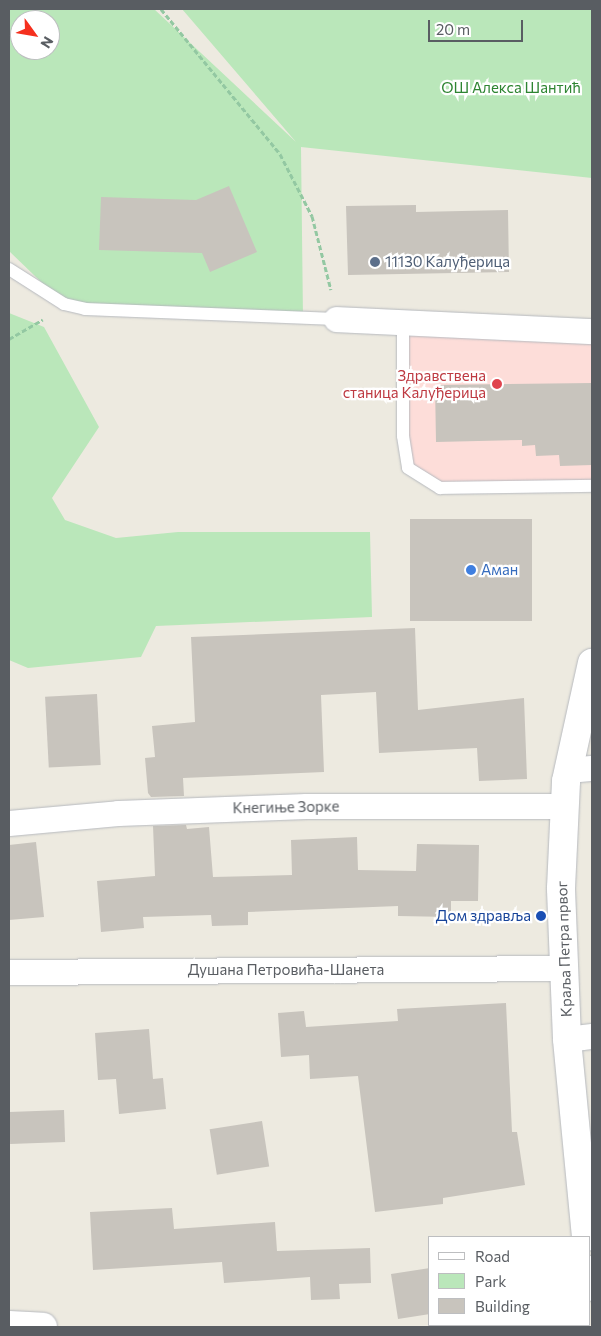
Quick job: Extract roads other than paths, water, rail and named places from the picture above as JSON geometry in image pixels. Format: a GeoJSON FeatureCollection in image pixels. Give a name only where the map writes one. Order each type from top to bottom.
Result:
{"type":"FeatureCollection","features":[{"type":"Feature","properties":{"kind":"street"},"geometry":{"type":"LineString","coordinates":[[336,319],[592,331]]}},
{"type":"Feature","properties":{"kind":"street","name":"Краља Петра првог"},"geometry":{"type":"LineString","coordinates":[[586,1236],[580,1037],[562,968],[564,806],[580,769],[592,663]]}},
{"type":"Feature","properties":{"kind":"street","name":"Кнегиње Зорке"},"geometry":{"type":"LineString","coordinates":[[9,823],[118,813],[306,806],[564,806]]}},
{"type":"Feature","properties":{"kind":"street","name":"Душана Петровића-Шанета"},"geometry":{"type":"LineString","coordinates":[[9,972],[562,968]]}},
{"type":"Feature","properties":{"kind":"street"},"geometry":{"type":"LineString","coordinates":[[9,1325],[43,1327]]}},
{"type":"Feature","properties":{"kind":"lane"},"geometry":{"type":"LineString","coordinates":[[9,270],[64,304],[86,309],[336,319]]}},
{"type":"Feature","properties":{"kind":"lane"},"geometry":{"type":"LineString","coordinates":[[403,322],[402,436],[408,468],[440,488],[592,486]]}},
{"type":"Feature","properties":{"kind":"place","name":"11130 Калуђерица"},"geometry":{"type":"Point","coordinates":[375,262]}},
{"type":"Feature","properties":{"kind":"place","name":"Здравствена станица Калуђерица"},"geometry":{"type":"Point","coordinates":[497,384]}},
{"type":"Feature","properties":{"kind":"place","name":"Аман"},"geometry":{"type":"Point","coordinates":[471,570]}},
{"type":"Feature","properties":{"kind":"place","name":"Дом здравља"},"geometry":{"type":"Point","coordinates":[541,916]}},
{"type":"Feature","properties":{"kind":"park label","name":"ОШ Алекса Шантић"},"geometry":{"type":"Point","coordinates":[511,88]}}]}
